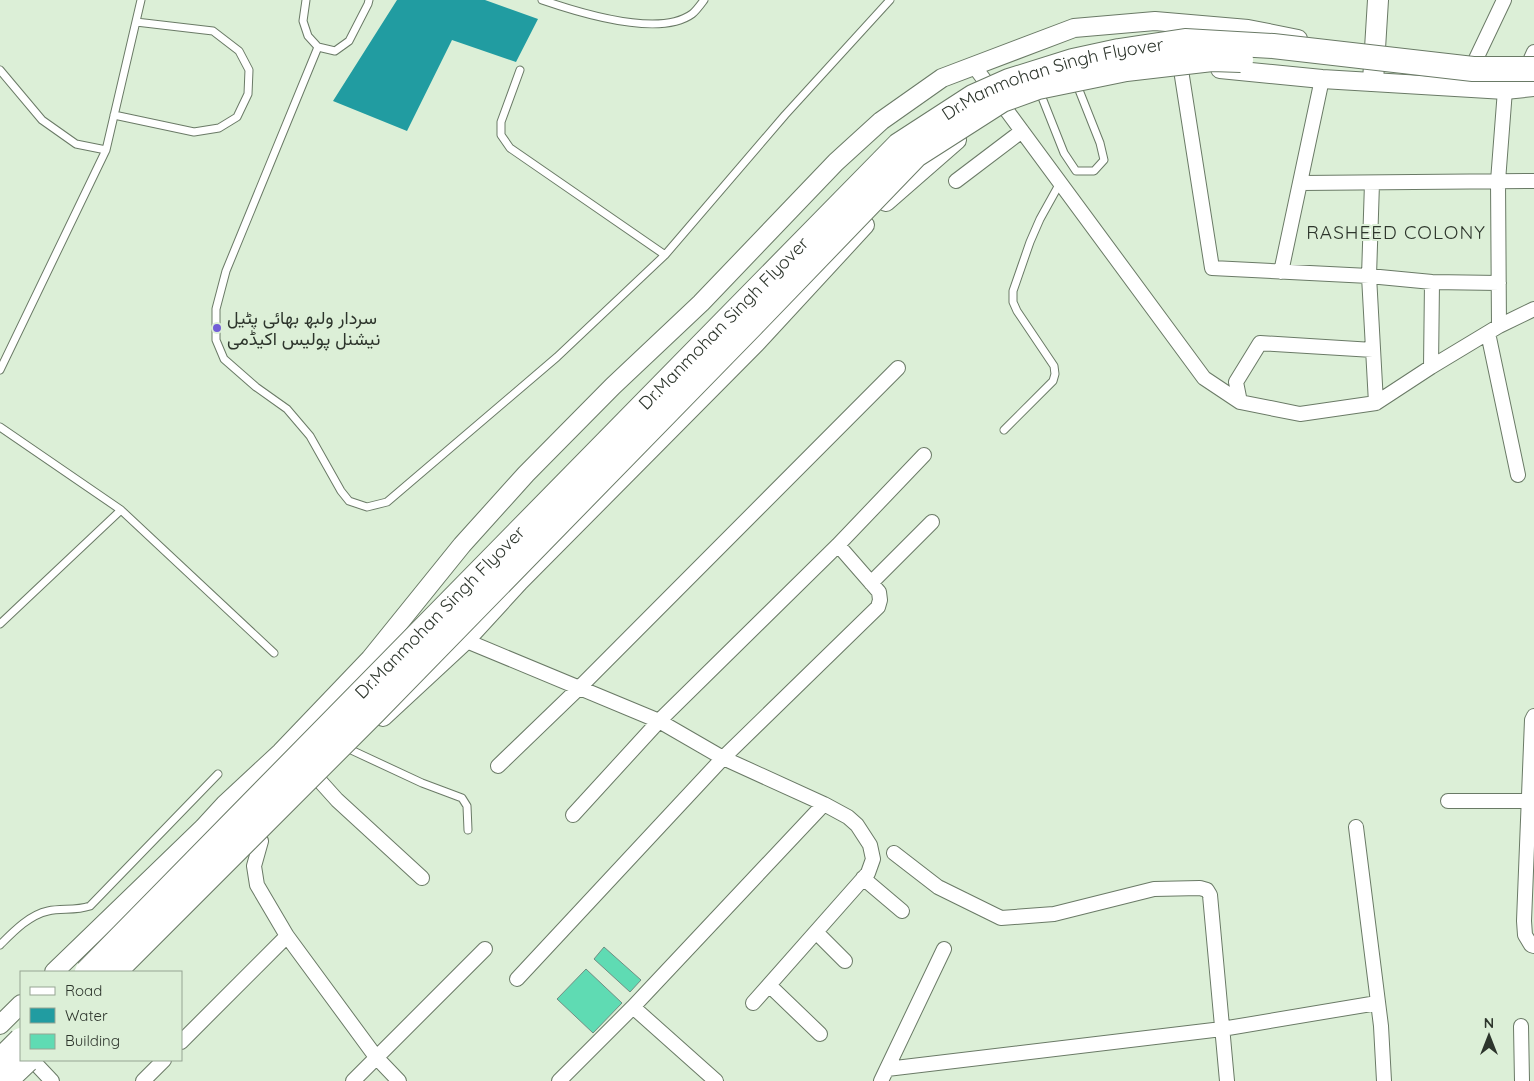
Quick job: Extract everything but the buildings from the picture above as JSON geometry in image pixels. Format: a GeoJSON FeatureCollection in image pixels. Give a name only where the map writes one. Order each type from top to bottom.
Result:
{"type":"FeatureCollection","features":[{"type":"Feature","properties":{"kind":"highway","name":"Dr.Manmohan Singh Flyover"},"geometry":{"type":"LineString","coordinates":[[83,966],[899,145],[943,115],[974,97],[1009,81],[1073,61],[1119,51],[1185,41],[1273,46],[1473,69],[1533,65]]}},
{"type":"Feature","properties":{"kind":"highway","name":"Dr.Manmohan Singh Flyover"},"geometry":{"type":"LineString","coordinates":[[115,971],[401,684],[916,155],[971,119],[1002,100],[1038,87],[1126,69],[1212,59],[1318,64],[1432,76],[1533,65]]}},
{"type":"Feature","properties":{"kind":"highway"},"geometry":{"type":"LineString","coordinates":[[0,1061],[20,1041]]}},
{"type":"Feature","properties":{"kind":"highway"},"geometry":{"type":"LineString","coordinates":[[5,1081],[29,1067]]}},
{"type":"Feature","properties":{"kind":"main road"},"geometry":{"type":"LineString","coordinates":[[1373,81],[1378,0]]}},
{"type":"Feature","properties":{"kind":"street"},"geometry":{"type":"LineString","coordinates":[[1474,61],[1504,0]]}},
{"type":"Feature","properties":{"kind":"street"},"geometry":{"type":"LineString","coordinates":[[59,971],[83,966],[225,804],[281,752],[370,660],[462,545],[526,474],[701,303],[852,146],[881,121],[942,78],[1074,28],[1155,21],[1248,29],[1375,55],[1533,65]]}},
{"type":"Feature","properties":{"kind":"street"},"geometry":{"type":"LineString","coordinates":[[974,66],[1204,378],[1240,402],[1300,414],[1376,403],[1431,367],[1534,309]]}},
{"type":"Feature","properties":{"kind":"street"},"geometry":{"type":"LineString","coordinates":[[129,971],[261,841],[349,749],[465,640],[519,582],[758,341],[890,197],[950,144],[1004,109],[1024,100],[1078,85],[1147,72],[1181,70],[1229,69],[1322,79],[1505,90],[1534,87]]}},
{"type":"Feature","properties":{"kind":"street"},"geometry":{"type":"LineString","coordinates":[[1181,70],[1212,268],[1370,276],[1432,282],[1499,283]]}},
{"type":"Feature","properties":{"kind":"street"},"geometry":{"type":"LineString","coordinates":[[1281,272],[1322,79]]}},
{"type":"Feature","properties":{"kind":"street"},"geometry":{"type":"LineString","coordinates":[[1505,90],[1498,181],[1499,283],[1494,330],[1518,474]]}},
{"type":"Feature","properties":{"kind":"street"},"geometry":{"type":"LineString","coordinates":[[956,181],[1022,131]]}},
{"type":"Feature","properties":{"kind":"street"},"geometry":{"type":"LineString","coordinates":[[1301,183],[1534,181]]}},
{"type":"Feature","properties":{"kind":"street"},"geometry":{"type":"LineString","coordinates":[[1372,183],[1370,276],[1376,403]]}},
{"type":"Feature","properties":{"kind":"street"},"geometry":{"type":"LineString","coordinates":[[1431,367],[1432,282]]}},
{"type":"Feature","properties":{"kind":"street"},"geometry":{"type":"LineString","coordinates":[[1240,402],[1236,382],[1260,343],[1373,350]]}},
{"type":"Feature","properties":{"kind":"street"},"geometry":{"type":"LineString","coordinates":[[498,766],[580,687],[898,368]]}},
{"type":"Feature","properties":{"kind":"street"},"geometry":{"type":"LineString","coordinates":[[573,815],[659,721],[838,545],[924,455]]}},
{"type":"Feature","properties":{"kind":"street"},"geometry":{"type":"LineString","coordinates":[[871,583],[932,522]]}},
{"type":"Feature","properties":{"kind":"street"},"geometry":{"type":"LineString","coordinates":[[517,979],[723,758],[878,607],[880,600],[879,592],[838,545]]}},
{"type":"Feature","properties":{"kind":"street"},"geometry":{"type":"LineString","coordinates":[[408,613],[465,640],[659,721],[723,758],[824,804],[848,817],[857,825],[870,845],[872,859],[868,873],[753,1003]]}},
{"type":"Feature","properties":{"kind":"street"},"geometry":{"type":"LineString","coordinates":[[1534,716],[1532,720],[1531,801],[1524,921],[1525,935],[1534,946]]}},
{"type":"Feature","properties":{"kind":"street"},"geometry":{"type":"LineString","coordinates":[[319,780],[337,800],[422,878]]}},
{"type":"Feature","properties":{"kind":"street"},"geometry":{"type":"LineString","coordinates":[[1448,801],[1531,801]]}},
{"type":"Feature","properties":{"kind":"street"},"geometry":{"type":"LineString","coordinates":[[225,804],[261,841]]}},
{"type":"Feature","properties":{"kind":"street"},"geometry":{"type":"LineString","coordinates":[[559,1081],[633,1007],[824,804]]}},
{"type":"Feature","properties":{"kind":"street"},"geometry":{"type":"LineString","coordinates":[[1356,827],[1381,1026],[1384,1081]]}},
{"type":"Feature","properties":{"kind":"street"},"geometry":{"type":"LineString","coordinates":[[261,841],[254,866],[257,885],[287,936],[376,1057],[399,1081]]}},
{"type":"Feature","properties":{"kind":"street"},"geometry":{"type":"LineString","coordinates":[[894,853],[938,887],[1001,918],[1054,914],[1154,889],[1200,888],[1207,890],[1210,895],[1217,955],[1227,1081]]}},
{"type":"Feature","properties":{"kind":"street"},"geometry":{"type":"LineString","coordinates":[[863,878],[902,911]]}},
{"type":"Feature","properties":{"kind":"street"},"geometry":{"type":"LineString","coordinates":[[816,932],[846,961]]}},
{"type":"Feature","properties":{"kind":"street"},"geometry":{"type":"LineString","coordinates":[[182,1041],[287,936]]}},
{"type":"Feature","properties":{"kind":"street"},"geometry":{"type":"LineString","coordinates":[[353,1081],[485,949]]}},
{"type":"Feature","properties":{"kind":"street"},"geometry":{"type":"LineString","coordinates":[[884,1075],[944,949]]}},
{"type":"Feature","properties":{"kind":"street"},"geometry":{"type":"LineString","coordinates":[[769,985],[820,1034]]}},
{"type":"Feature","properties":{"kind":"street"},"geometry":{"type":"LineString","coordinates":[[884,1075],[1222,1029],[1377,1003]]}},
{"type":"Feature","properties":{"kind":"street"},"geometry":{"type":"LineString","coordinates":[[0,1024],[20,1005]]}},
{"type":"Feature","properties":{"kind":"street"},"geometry":{"type":"LineString","coordinates":[[633,1007],[716,1081]]}},
{"type":"Feature","properties":{"kind":"street"},"geometry":{"type":"LineString","coordinates":[[1521,1026],[1522,1081]]}},
{"type":"Feature","properties":{"kind":"street"},"geometry":{"type":"LineString","coordinates":[[0,1040],[20,1059]]}},
{"type":"Feature","properties":{"kind":"street"},"geometry":{"type":"LineString","coordinates":[[143,1081],[163,1061]]}},
{"type":"Feature","properties":{"kind":"street"},"geometry":{"type":"LineString","coordinates":[[29,1067],[52,1081]]}},
{"type":"Feature","properties":{"kind":"lane"},"geometry":{"type":"LineString","coordinates":[[0,370],[106,150],[141,0]]}},
{"type":"Feature","properties":{"kind":"lane"},"geometry":{"type":"LineString","coordinates":[[306,0],[303,21],[308,36],[318,47],[335,50],[349,41],[369,0]]}},
{"type":"Feature","properties":{"kind":"lane"},"geometry":{"type":"LineString","coordinates":[[542,0],[576,12],[640,24],[666,24],[692,15],[704,0]]}},
{"type":"Feature","properties":{"kind":"lane"},"geometry":{"type":"LineString","coordinates":[[318,47],[226,271],[216,310],[216,340],[224,359],[256,387],[287,409],[310,436],[341,491],[349,501],[366,507],[387,502],[557,357],[665,255],[785,115],[890,0]]}},
{"type":"Feature","properties":{"kind":"lane"},"geometry":{"type":"LineString","coordinates":[[114,115],[194,132],[220,128],[237,117],[248,94],[249,70],[239,51],[212,31],[136,22]]}},
{"type":"Feature","properties":{"kind":"lane"},"geometry":{"type":"LineString","coordinates":[[0,70],[42,120],[76,144],[106,150]]}},
{"type":"Feature","properties":{"kind":"lane"},"geometry":{"type":"LineString","coordinates":[[520,70],[502,122],[501,135],[510,148],[665,255]]}},
{"type":"Feature","properties":{"kind":"lane"},"geometry":{"type":"LineString","coordinates":[[1041,95],[1064,153],[1076,170],[1094,171],[1104,160],[1100,143],[1078,85]]}},
{"type":"Feature","properties":{"kind":"lane"},"geometry":{"type":"LineString","coordinates":[[1004,430],[1053,381],[1055,374],[1054,366],[1017,311],[1013,302],[1013,291],[1040,219],[1060,183]]}},
{"type":"Feature","properties":{"kind":"lane"},"geometry":{"type":"LineString","coordinates":[[0,427],[121,510],[274,653]]}},
{"type":"Feature","properties":{"kind":"lane"},"geometry":{"type":"LineString","coordinates":[[0,623],[121,510]]}},
{"type":"Feature","properties":{"kind":"lane"},"geometry":{"type":"LineString","coordinates":[[349,749],[422,783],[462,798],[467,806],[468,830]]}},
{"type":"Feature","properties":{"kind":"lane"},"geometry":{"type":"LineString","coordinates":[[0,945],[31,918],[46,911],[79,910],[90,906],[218,774]]}},
{"type":"Feature","properties":{"kind":"water"},"geometry":{"type":"Polygon","coordinates":[[[397,0],[485,0],[538,19],[516,62],[452,40],[407,131],[333,101],[397,0]]]}},
{"type":"Feature","properties":{"kind":"place","name":"سردار ولبھ بھائی پٹیل نیشنل پولیس اکیڈمی"},"geometry":{"type":"Point","coordinates":[217,328]}},
{"type":"Feature","properties":{"kind":"district","name":"RASHEED COLONY"},"geometry":{"type":"Point","coordinates":[1396,232]}}]}
